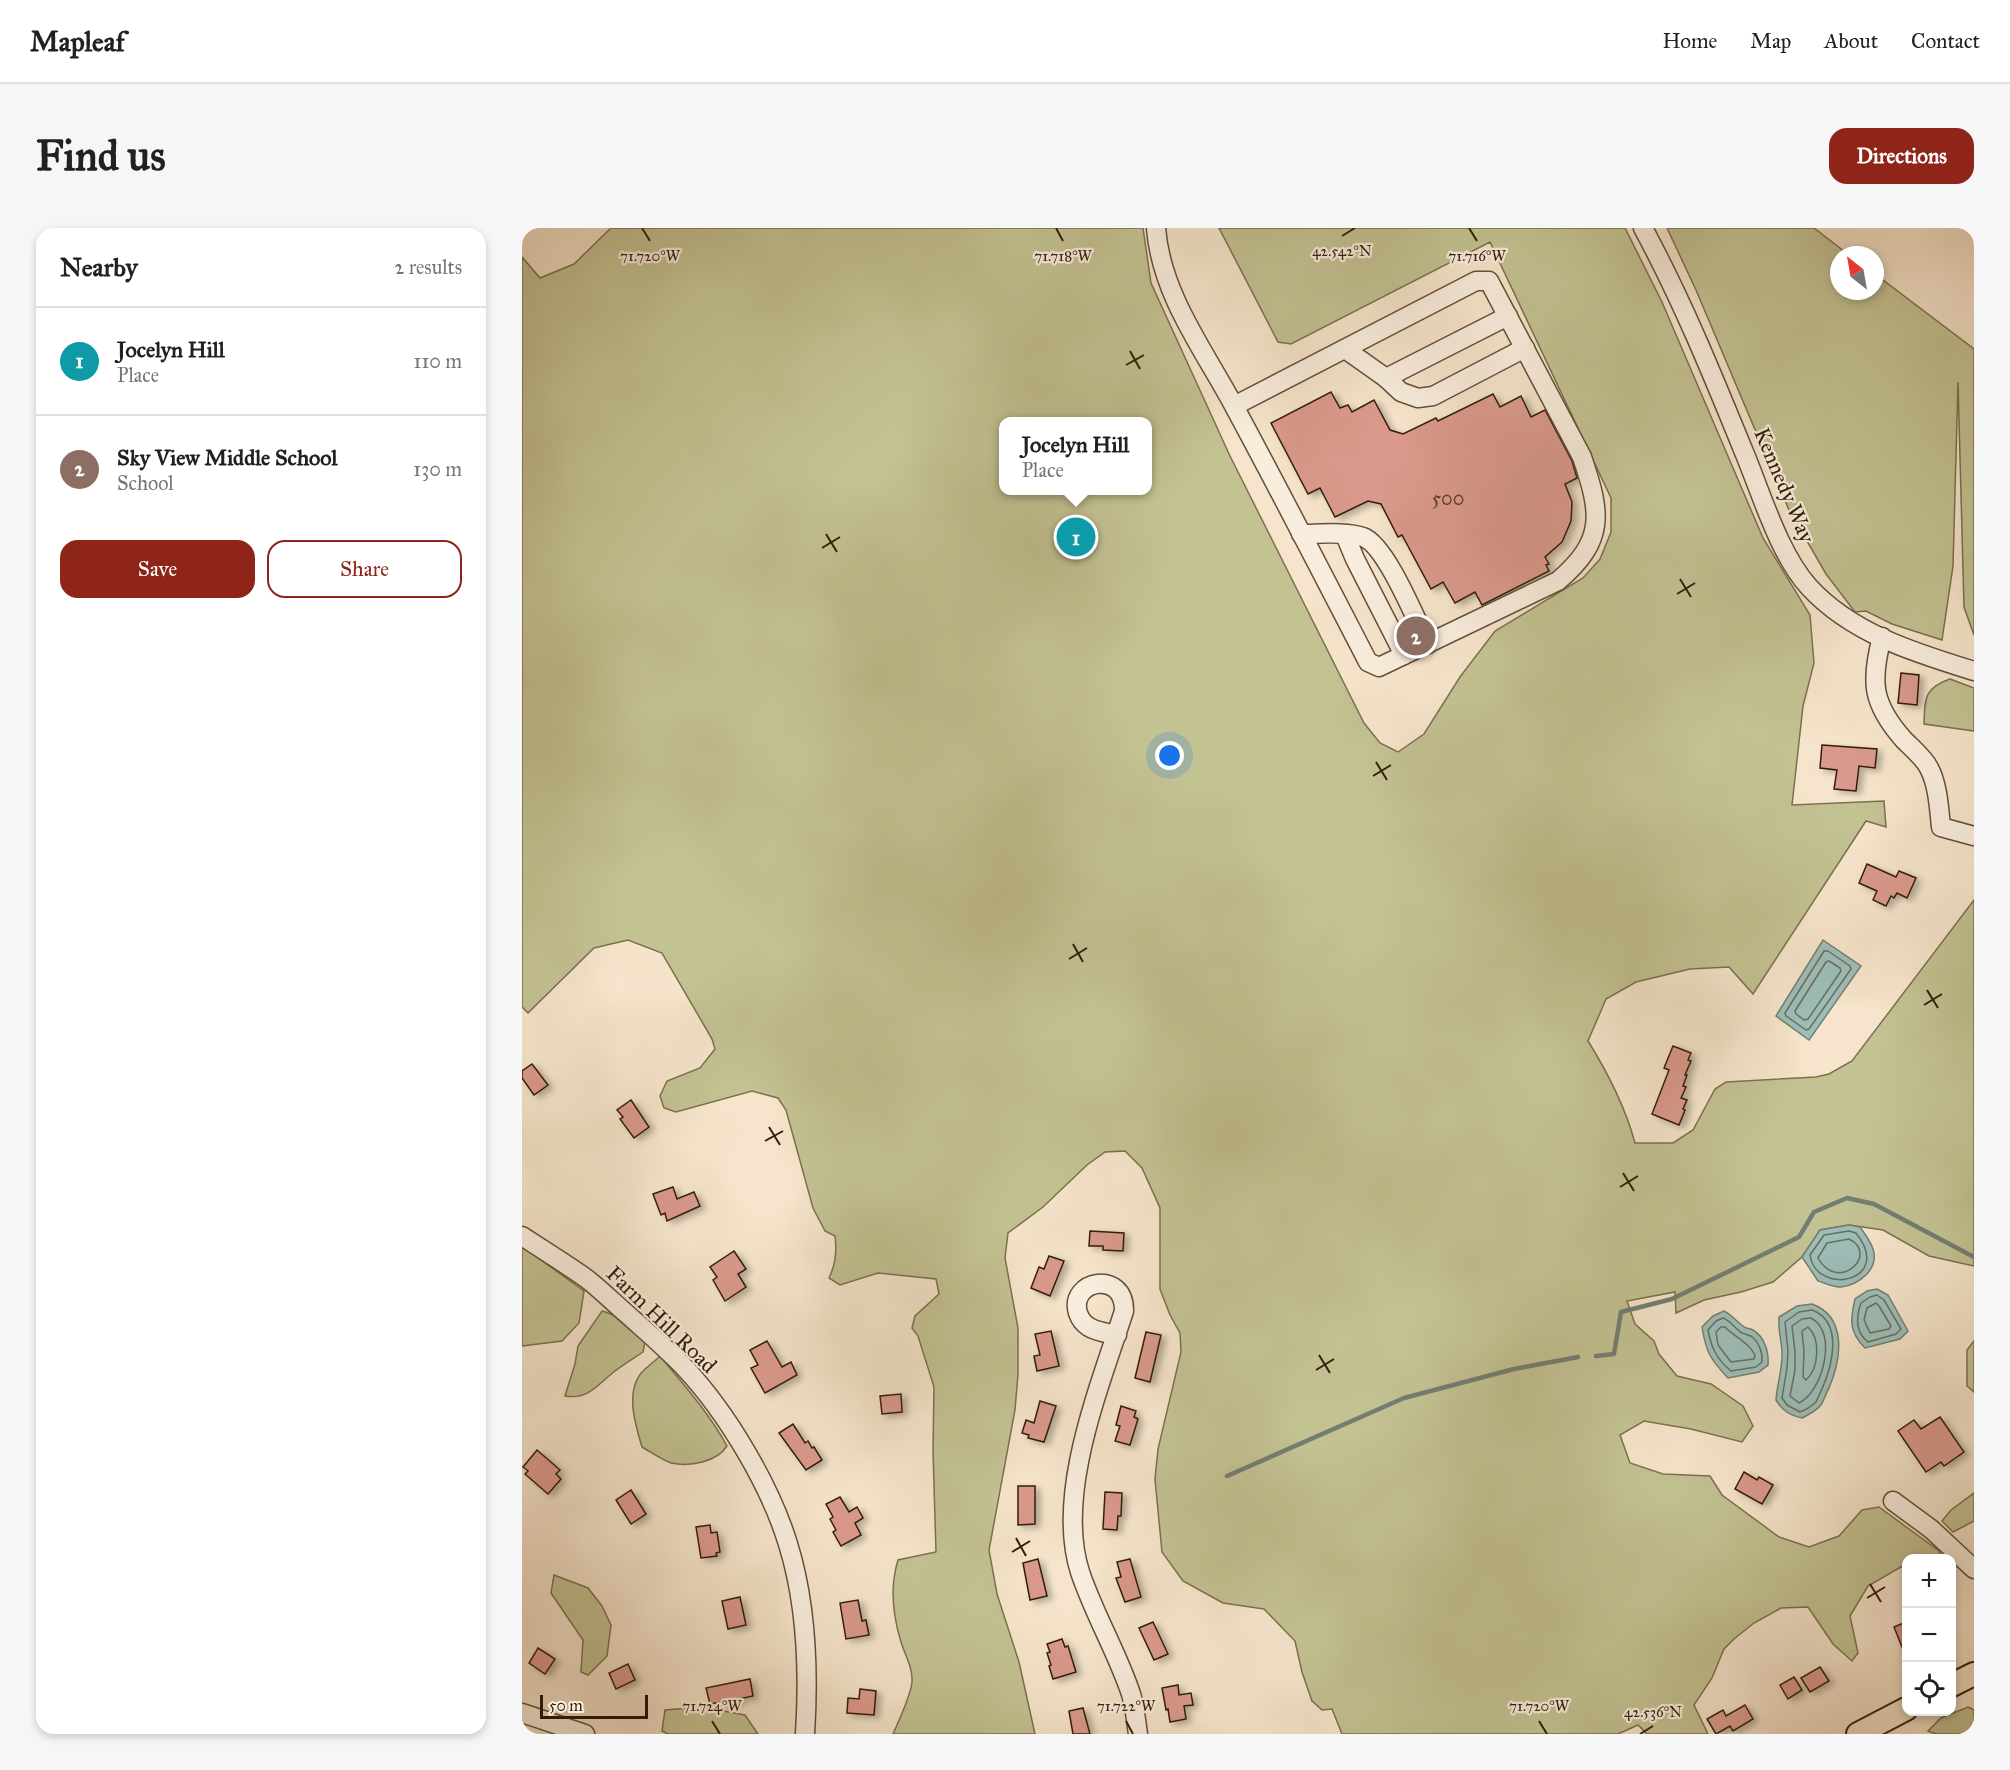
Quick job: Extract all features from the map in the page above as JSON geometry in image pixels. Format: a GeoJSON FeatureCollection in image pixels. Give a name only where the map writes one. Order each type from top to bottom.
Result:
{"type":"FeatureCollection","features":[{"type":"Feature","properties":{"kind":"main road"},"geometry":{"type":"LineString","coordinates":[[1956,1683],[1974,1674]]}},
{"type":"Feature","properties":{"kind":"main road"},"geometry":{"type":"LineString","coordinates":[[1858,1734],[1902,1711]]}},
{"type":"Feature","properties":{"kind":"street"},"geometry":{"type":"LineString","coordinates":[[1156,228],[1158,249],[1172,295],[1234,406],[1368,662],[1379,668],[1558,581],[1578,564],[1595,533],[1596,510],[1591,484],[1582,458],[1490,281],[1476,281],[1234,406]]}},
{"type":"Feature","properties":{"kind":"street","name":"Kennedy Way"},"geometry":{"type":"LineString","coordinates":[[1643,228],[1678,297],[1786,554],[1809,587],[1843,617],[1882,637],[1920,654],[1974,671]]}},
{"type":"Feature","properties":{"kind":"street"},"geometry":{"type":"LineString","coordinates":[[1386,378],[1508,316]]}},
{"type":"Feature","properties":{"kind":"street"},"geometry":{"type":"LineString","coordinates":[[1345,349],[1386,378],[1401,392],[1418,398],[1432,396],[1525,348]]}},
{"type":"Feature","properties":{"kind":"street"},"geometry":{"type":"LineString","coordinates":[[1301,534],[1364,537],[1377,548],[1394,575],[1428,644]]}},
{"type":"Feature","properties":{"kind":"street"},"geometry":{"type":"LineString","coordinates":[[1345,535],[1404,655]]}},
{"type":"Feature","properties":{"kind":"street"},"geometry":{"type":"LineString","coordinates":[[1882,637],[1875,664],[1874,682],[1881,708],[1893,728],[1929,766],[1934,782],[1941,827],[1974,836]]}},
{"type":"Feature","properties":{"kind":"street","name":"Farm Hill Road"},"geometry":{"type":"LineString","coordinates":[[522,1236],[587,1280],[661,1345],[686,1370],[716,1407],[750,1459],[789,1544],[796,1576],[806,1641],[805,1734]]}},
{"type":"Feature","properties":{"kind":"street"},"geometry":{"type":"LineString","coordinates":[[1116,1335],[1083,1444],[1075,1488],[1073,1516],[1075,1549],[1080,1571],[1130,1693],[1138,1734]]}},
{"type":"Feature","properties":{"kind":"street"},"geometry":{"type":"LineString","coordinates":[[1893,1501],[1932,1529],[1974,1569]]}},
{"type":"Feature","properties":{"kind":"street"},"geometry":{"type":"LineString","coordinates":[[522,1713],[585,1734]]}},
{"type":"Feature","properties":{"kind":"shaded area"},"geometry":{"type":"Polygon","coordinates":[[[611,228],[1143,228],[1151,283],[1230,456],[1364,723],[1380,743],[1398,752],[1424,734],[1460,677],[1495,631],[1583,578],[1600,559],[1611,532],[1611,498],[1490,242],[1291,344],[1278,342],[1219,228],[1625,228],[1662,302],[1763,538],[1810,615],[1814,663],[1803,706],[1792,805],[1884,801],[1886,827],[1866,821],[1753,994],[1729,967],[1690,969],[1636,982],[1606,999],[1588,1041],[1615,1090],[1635,1143],[1673,1143],[1693,1130],[1715,1089],[1726,1082],[1816,1077],[1829,1074],[1852,1061],[1974,900],[1974,1266],[1929,1256],[1883,1230],[1849,1225],[1820,1230],[1802,1257],[1773,1282],[1704,1300],[1676,1313],[1675,1292],[1627,1301],[1635,1324],[1654,1341],[1659,1354],[1677,1376],[1711,1384],[1743,1406],[1753,1426],[1742,1442],[1691,1429],[1644,1421],[1620,1435],[1630,1463],[1663,1474],[1710,1476],[1722,1495],[1779,1537],[1809,1547],[1839,1536],[1862,1510],[1879,1507],[1939,1551],[1940,1554],[1902,1554],[1902,1566],[1868,1586],[1850,1616],[1858,1653],[1852,1661],[1833,1644],[1808,1607],[1781,1608],[1754,1623],[1724,1649],[1712,1678],[1694,1705],[1708,1734],[1647,1734],[1638,1725],[1618,1734],[1342,1734],[1332,1709],[1322,1710],[1312,1701],[1295,1641],[1264,1609],[1223,1603],[1183,1581],[1162,1552],[1155,1479],[1158,1449],[1181,1352],[1180,1333],[1160,1289],[1160,1208],[1142,1168],[1125,1151],[1105,1152],[1087,1165],[1043,1207],[1008,1233],[1005,1258],[1018,1328],[1018,1374],[1015,1410],[989,1550],[997,1594],[1019,1662],[1035,1734],[893,1734],[912,1682],[894,1611],[893,1591],[898,1560],[936,1552],[934,1387],[918,1336],[912,1328],[915,1316],[939,1294],[936,1279],[878,1273],[840,1285],[829,1278],[835,1257],[835,1236],[825,1231],[813,1208],[786,1110],[778,1098],[752,1091],[676,1112],[664,1108],[660,1096],[667,1081],[700,1068],[715,1049],[712,1039],[662,953],[628,940],[594,948],[528,1013],[522,1007],[522,257],[540,278],[574,264],[611,228]]]}},
{"type":"Feature","properties":{"kind":"shaded area"},"geometry":{"type":"Polygon","coordinates":[[[1667,228],[1814,228],[1837,246],[1830,246],[1830,300],[1884,300],[1884,281],[1974,349],[1974,635],[1964,607],[1958,382],[1953,566],[1942,640],[1892,624],[1866,611],[1855,612],[1826,574],[1789,510],[1696,290],[1667,228]]]}},
{"type":"Feature","properties":{"kind":"shaded area"},"geometry":{"type":"Polygon","coordinates":[[[1950,679],[1974,688],[1974,731],[1924,724],[1928,695],[1935,686],[1950,679]]]}},
{"type":"Feature","properties":{"kind":"shaded area"},"geometry":{"type":"Polygon","coordinates":[[[522,1246],[584,1291],[579,1323],[562,1341],[522,1346],[522,1246]]]}},
{"type":"Feature","properties":{"kind":"shaded area"},"geometry":{"type":"Polygon","coordinates":[[[602,1311],[620,1319],[641,1336],[645,1341],[643,1352],[618,1368],[587,1393],[581,1396],[565,1396],[578,1346],[602,1311]]]}},
{"type":"Feature","properties":{"kind":"shaded area"},"geometry":{"type":"Polygon","coordinates":[[[1974,1341],[1974,1392],[1967,1386],[1967,1350],[1974,1341]]]}},
{"type":"Feature","properties":{"kind":"shaded area"},"geometry":{"type":"Polygon","coordinates":[[[660,1356],[704,1411],[727,1446],[717,1456],[694,1464],[678,1464],[668,1462],[642,1447],[633,1408],[634,1389],[642,1372],[660,1356]]]}},
{"type":"Feature","properties":{"kind":"shaded area"},"geometry":{"type":"Polygon","coordinates":[[[1974,1493],[1974,1521],[1953,1532],[1942,1521],[1951,1510],[1974,1493]]]}},
{"type":"Feature","properties":{"kind":"shaded area"},"geometry":{"type":"Polygon","coordinates":[[[554,1575],[588,1588],[602,1606],[611,1625],[607,1656],[588,1675],[581,1672],[583,1640],[551,1593],[554,1575]]]}},
{"type":"Feature","properties":{"kind":"shaded area"},"geometry":{"type":"Polygon","coordinates":[[[702,1707],[745,1715],[758,1734],[668,1734],[662,1731],[665,1710],[702,1707]]]}},
{"type":"Feature","properties":{"kind":"shaded area"},"geometry":{"type":"Polygon","coordinates":[[[1968,1707],[1974,1710],[1974,1734],[1936,1734],[1928,1731],[1941,1718],[1956,1716],[1956,1712],[1968,1707]]]}},
{"type":"Feature","properties":{"kind":"water"},"geometry":{"type":"Polygon","coordinates":[[[1823,940],[1861,966],[1809,1040],[1776,1016],[1823,940]]]}},
{"type":"Feature","properties":{"kind":"water"},"geometry":{"type":"Polygon","coordinates":[[[1849,1225],[1860,1227],[1871,1244],[1874,1262],[1871,1268],[1862,1278],[1845,1286],[1836,1287],[1818,1281],[1802,1257],[1820,1230],[1849,1225]]]}},
{"type":"Feature","properties":{"kind":"water"},"geometry":{"type":"Polygon","coordinates":[[[1877,1289],[1888,1295],[1908,1331],[1900,1339],[1865,1348],[1853,1331],[1853,1306],[1855,1299],[1867,1291],[1877,1289]]]}},
{"type":"Feature","properties":{"kind":"water"},"geometry":{"type":"Polygon","coordinates":[[[1812,1304],[1824,1310],[1832,1319],[1838,1340],[1838,1353],[1833,1377],[1821,1405],[1802,1418],[1787,1412],[1776,1400],[1782,1357],[1779,1317],[1797,1306],[1812,1304]]]}},
{"type":"Feature","properties":{"kind":"water"},"geometry":{"type":"Polygon","coordinates":[[[1724,1311],[1744,1327],[1757,1333],[1763,1341],[1767,1350],[1768,1365],[1759,1372],[1728,1378],[1710,1355],[1702,1327],[1713,1316],[1724,1311]]]}},
{"type":"Feature","properties":{"kind":"building"},"geometry":{"type":"Polygon","coordinates":[[[1331,392],[1340,408],[1348,405],[1352,412],[1374,400],[1390,430],[1403,434],[1436,418],[1438,421],[1493,394],[1500,407],[1521,396],[1531,417],[1545,410],[1572,461],[1577,478],[1565,484],[1572,502],[1571,521],[1562,542],[1545,557],[1549,564],[1546,565],[1549,571],[1482,605],[1475,592],[1455,603],[1443,582],[1431,589],[1402,535],[1398,537],[1381,504],[1368,501],[1335,517],[1320,488],[1308,494],[1271,423],[1331,392]]]}},
{"type":"Feature","properties":{"kind":"building"},"geometry":{"type":"Polygon","coordinates":[[[1901,673],[1919,675],[1917,705],[1898,703],[1901,673]]]}},
{"type":"Feature","properties":{"kind":"building"},"geometry":{"type":"Polygon","coordinates":[[[1822,745],[1877,749],[1875,768],[1859,766],[1856,791],[1834,789],[1837,770],[1820,768],[1822,745]]]}},
{"type":"Feature","properties":{"kind":"building"},"geometry":{"type":"Polygon","coordinates":[[[1867,864],[1896,877],[1899,871],[1916,878],[1907,898],[1897,893],[1894,898],[1891,896],[1886,906],[1873,900],[1877,891],[1859,883],[1867,864]]]}},
{"type":"Feature","properties":{"kind":"building"},"geometry":{"type":"Polygon","coordinates":[[[1673,1046],[1691,1053],[1688,1060],[1691,1061],[1683,1086],[1686,1087],[1681,1098],[1687,1100],[1679,1125],[1652,1114],[1669,1070],[1664,1068],[1673,1046]]]}},
{"type":"Feature","properties":{"kind":"building"},"geometry":{"type":"Polygon","coordinates":[[[532,1064],[548,1085],[534,1095],[522,1078],[522,1071],[532,1064]]]}},
{"type":"Feature","properties":{"kind":"building"},"geometry":{"type":"Polygon","coordinates":[[[631,1100],[649,1127],[634,1138],[620,1119],[623,1117],[617,1110],[631,1100]]]}},
{"type":"Feature","properties":{"kind":"building"},"geometry":{"type":"Polygon","coordinates":[[[673,1187],[677,1199],[694,1192],[700,1206],[667,1221],[665,1213],[661,1215],[653,1194],[673,1187]]]}},
{"type":"Feature","properties":{"kind":"building"},"geometry":{"type":"Polygon","coordinates":[[[1090,1231],[1124,1233],[1123,1251],[1103,1250],[1103,1246],[1089,1246],[1090,1231]]]}},
{"type":"Feature","properties":{"kind":"building"},"geometry":{"type":"Polygon","coordinates":[[[734,1251],[746,1269],[738,1274],[746,1287],[725,1301],[713,1280],[717,1277],[710,1267],[734,1251]]]}},
{"type":"Feature","properties":{"kind":"building"},"geometry":{"type":"Polygon","coordinates":[[[1049,1256],[1064,1261],[1050,1296],[1031,1288],[1039,1267],[1044,1269],[1049,1256]]]}},
{"type":"Feature","properties":{"kind":"building"},"geometry":{"type":"Polygon","coordinates":[[[1051,1331],[1059,1366],[1037,1371],[1034,1356],[1040,1355],[1035,1334],[1051,1331]]]}},
{"type":"Feature","properties":{"kind":"building"},"geometry":{"type":"Polygon","coordinates":[[[1146,1332],[1161,1335],[1150,1382],[1135,1378],[1146,1332]]]}},
{"type":"Feature","properties":{"kind":"building"},"geometry":{"type":"Polygon","coordinates":[[[767,1341],[782,1367],[791,1362],[797,1375],[765,1393],[751,1368],[758,1365],[750,1350],[767,1341]]]}},
{"type":"Feature","properties":{"kind":"building"},"geometry":{"type":"Polygon","coordinates":[[[901,1394],[902,1412],[882,1414],[880,1396],[901,1394]]]}},
{"type":"Feature","properties":{"kind":"building"},"geometry":{"type":"Polygon","coordinates":[[[1040,1401],[1056,1406],[1044,1442],[1028,1438],[1029,1435],[1022,1433],[1026,1420],[1034,1423],[1040,1401]]]}},
{"type":"Feature","properties":{"kind":"building"},"geometry":{"type":"Polygon","coordinates":[[[1121,1406],[1136,1411],[1134,1417],[1138,1419],[1130,1445],[1115,1441],[1120,1426],[1116,1425],[1121,1406]]]}},
{"type":"Feature","properties":{"kind":"building"},"geometry":{"type":"Polygon","coordinates":[[[1940,1417],[1964,1452],[1944,1466],[1941,1462],[1926,1472],[1898,1431],[1914,1420],[1921,1429],[1940,1417]]]}},
{"type":"Feature","properties":{"kind":"building"},"geometry":{"type":"Polygon","coordinates":[[[793,1424],[805,1443],[808,1441],[812,1448],[814,1447],[822,1460],[806,1470],[779,1433],[793,1424]]]}},
{"type":"Feature","properties":{"kind":"building"},"geometry":{"type":"Polygon","coordinates":[[[537,1450],[560,1470],[556,1474],[561,1479],[548,1494],[525,1474],[528,1471],[523,1467],[537,1450]]]}},
{"type":"Feature","properties":{"kind":"building"},"geometry":{"type":"Polygon","coordinates":[[[1744,1472],[1757,1480],[1759,1477],[1773,1485],[1762,1504],[1735,1489],[1744,1472]]]}},
{"type":"Feature","properties":{"kind":"building"},"geometry":{"type":"Polygon","coordinates":[[[1018,1486],[1035,1486],[1035,1524],[1018,1525],[1018,1486]]]}},
{"type":"Feature","properties":{"kind":"building"},"geometry":{"type":"Polygon","coordinates":[[[631,1490],[646,1514],[631,1524],[616,1500],[631,1490]]]}},
{"type":"Feature","properties":{"kind":"building"},"geometry":{"type":"Polygon","coordinates":[[[1105,1492],[1122,1493],[1121,1516],[1118,1516],[1117,1530],[1103,1529],[1105,1492]]]}},
{"type":"Feature","properties":{"kind":"building"},"geometry":{"type":"Polygon","coordinates":[[[840,1497],[849,1512],[857,1507],[863,1518],[855,1523],[861,1535],[841,1546],[833,1532],[836,1530],[830,1519],[833,1517],[826,1504],[840,1497]]]}},
{"type":"Feature","properties":{"kind":"building"},"geometry":{"type":"Polygon","coordinates":[[[710,1525],[711,1533],[717,1532],[720,1552],[716,1553],[717,1556],[701,1558],[696,1527],[710,1525]]]}},
{"type":"Feature","properties":{"kind":"building"},"geometry":{"type":"Polygon","coordinates":[[[1038,1559],[1047,1596],[1030,1600],[1023,1563],[1038,1559]]]}},
{"type":"Feature","properties":{"kind":"building"},"geometry":{"type":"Polygon","coordinates":[[[1130,1559],[1141,1597],[1125,1602],[1116,1578],[1121,1577],[1117,1562],[1130,1559]]]}},
{"type":"Feature","properties":{"kind":"building"},"geometry":{"type":"Polygon","coordinates":[[[740,1597],[746,1625],[728,1629],[722,1601],[740,1597]]]}},
{"type":"Feature","properties":{"kind":"building"},"geometry":{"type":"Polygon","coordinates":[[[858,1600],[862,1621],[866,1620],[869,1635],[846,1639],[840,1603],[858,1600]]]}},
{"type":"Feature","properties":{"kind":"building"},"geometry":{"type":"Polygon","coordinates":[[[1153,1622],[1168,1654],[1154,1660],[1139,1628],[1153,1622]]]}},
{"type":"Feature","properties":{"kind":"building"},"geometry":{"type":"Polygon","coordinates":[[[1902,1624],[1902,1647],[1894,1627],[1902,1624]]]}},
{"type":"Feature","properties":{"kind":"building"},"geometry":{"type":"Polygon","coordinates":[[[1062,1639],[1065,1647],[1068,1646],[1076,1672],[1053,1679],[1047,1644],[1062,1639]]]}},
{"type":"Feature","properties":{"kind":"building"},"geometry":{"type":"Polygon","coordinates":[[[538,1648],[555,1659],[545,1674],[529,1663],[538,1648]]]}},
{"type":"Feature","properties":{"kind":"building"},"geometry":{"type":"Polygon","coordinates":[[[628,1664],[635,1680],[616,1689],[609,1673],[628,1664]]]}},
{"type":"Feature","properties":{"kind":"building"},"geometry":{"type":"Polygon","coordinates":[[[1820,1667],[1829,1681],[1810,1692],[1801,1678],[1820,1667]]]}},
{"type":"Feature","properties":{"kind":"building"},"geometry":{"type":"Polygon","coordinates":[[[1794,1677],[1802,1690],[1788,1699],[1780,1685],[1794,1677]]]}},
{"type":"Feature","properties":{"kind":"building"},"geometry":{"type":"Polygon","coordinates":[[[750,1679],[753,1696],[722,1705],[721,1702],[710,1704],[706,1688],[750,1679]]]}},
{"type":"Feature","properties":{"kind":"building"},"geometry":{"type":"Polygon","coordinates":[[[1178,1685],[1179,1695],[1191,1693],[1193,1705],[1184,1706],[1186,1719],[1170,1722],[1162,1688],[1178,1685]]]}},
{"type":"Feature","properties":{"kind":"building"},"geometry":{"type":"Polygon","coordinates":[[[860,1689],[876,1691],[874,1715],[847,1713],[848,1698],[859,1699],[860,1689]]]}},
{"type":"Feature","properties":{"kind":"building"},"geometry":{"type":"Polygon","coordinates":[[[1745,1705],[1753,1719],[1733,1731],[1730,1726],[1716,1734],[1707,1719],[1723,1710],[1726,1716],[1745,1705]]]}},
{"type":"Feature","properties":{"kind":"building"},"geometry":{"type":"Polygon","coordinates":[[[1083,1708],[1090,1734],[1073,1734],[1069,1711],[1083,1708]]]}},
{"type":"Feature","properties":{"kind":"waterway"},"geometry":{"type":"LineString","coordinates":[[1596,1356],[1614,1354],[1621,1312],[1672,1299],[1799,1237],[1814,1212],[1847,1198],[1874,1204],[1974,1257]]}},
{"type":"Feature","properties":{"kind":"waterway"},"geometry":{"type":"LineString","coordinates":[[1227,1476],[1404,1398],[1514,1369],[1578,1357]]}},
{"type":"Feature","properties":{"kind":"place","name":"Jocelyn Hill"},"geometry":{"type":"Point","coordinates":[1076,537]}},
{"type":"Feature","properties":{"kind":"place","name":"Sky View Middle School"},"geometry":{"type":"Point","coordinates":[1416,636]}}]}
